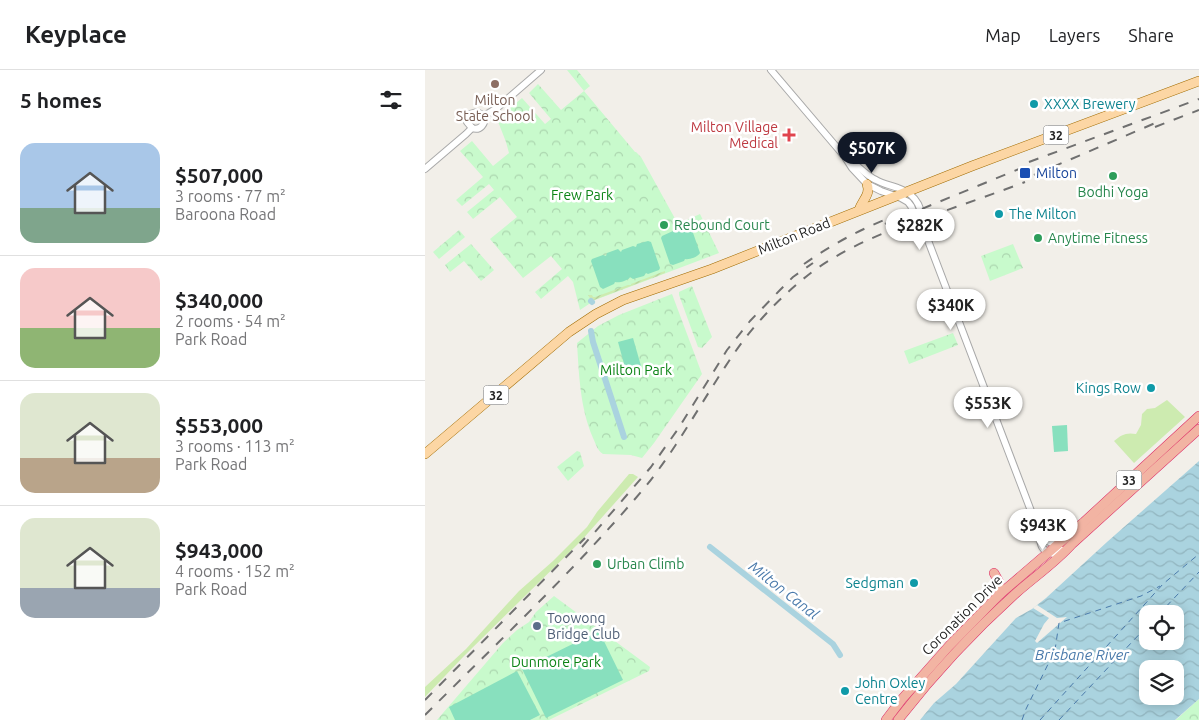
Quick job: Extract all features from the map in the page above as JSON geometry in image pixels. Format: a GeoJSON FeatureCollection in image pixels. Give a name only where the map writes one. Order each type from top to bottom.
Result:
{"type":"FeatureCollection","features":[{"type":"Feature","properties":{"kind":"highway","name":"Coronation Drive"},"geometry":{"type":"LineString","coordinates":[[887,719],[916,682],[1000,594],[1049,553],[1199,416]]}},
{"type":"Feature","properties":{"kind":"highway","name":"Coronation Drive"},"geometry":{"type":"LineString","coordinates":[[898,720],[980,627],[1015,594],[1063,554],[1199,429]]}},
{"type":"Feature","properties":{"kind":"highway"},"geometry":{"type":"LineString","coordinates":[[994,573],[999,582],[1000,594]]}},
{"type":"Feature","properties":{"kind":"main road","name":"Milton Road"},"geometry":{"type":"LineString","coordinates":[[425,454],[569,332],[596,314],[623,300],[712,269],[895,196],[1199,81]]}},
{"type":"Feature","properties":{"kind":"main road"},"geometry":{"type":"LineString","coordinates":[[859,210],[868,194],[869,188],[867,184]]}},
{"type":"Feature","properties":{"kind":"street"},"geometry":{"type":"LineString","coordinates":[[483,116],[497,108],[541,70]]}},
{"type":"Feature","properties":{"kind":"street"},"geometry":{"type":"LineString","coordinates":[[771,70],[867,184],[905,200],[910,204],[924,230]]}},
{"type":"Feature","properties":{"kind":"street"},"geometry":{"type":"LineString","coordinates":[[480,112],[483,116],[485,121],[477,129],[472,128],[467,122],[470,114],[480,112]]}},
{"type":"Feature","properties":{"kind":"street"},"geometry":{"type":"LineString","coordinates":[[425,170],[472,128]]}},
{"type":"Feature","properties":{"kind":"street"},"geometry":{"type":"LineString","coordinates":[[845,157],[872,178],[907,192],[918,203],[924,230],[1039,532],[1043,549],[1049,553],[1056,554],[1072,544]]}},
{"type":"Feature","properties":{"kind":"street"},"geometry":{"type":"LineString","coordinates":[[1039,532],[1049,542],[1059,544]]}},
{"type":"Feature","properties":{"kind":"green space"},"geometry":{"type":"Polygon","coordinates":[[[567,70],[577,70],[590,86],[584,91],[567,70]]]}},
{"type":"Feature","properties":{"kind":"green space","name":"Frew Park"},"geometry":{"type":"Polygon","coordinates":[[[538,84],[561,110],[584,91],[641,157],[678,224],[700,214],[719,253],[595,300],[580,310],[573,282],[568,276],[541,299],[535,292],[562,269],[551,256],[523,278],[490,239],[517,217],[500,197],[473,219],[467,212],[494,190],[489,184],[462,206],[456,200],[483,177],[460,151],[472,141],[493,166],[509,153],[497,119],[522,98],[545,124],[551,119],[529,93],[538,84]]]}},
{"type":"Feature","properties":{"kind":"green space"},"geometry":{"type":"Polygon","coordinates":[[[688,226],[691,227],[700,253],[693,258],[685,259],[673,265],[670,264],[661,238],[673,231],[675,232],[688,226]]]}},
{"type":"Feature","properties":{"kind":"green space"},"geometry":{"type":"Polygon","coordinates":[[[459,230],[465,237],[439,259],[433,252],[459,230]]]}},
{"type":"Feature","properties":{"kind":"green space"},"geometry":{"type":"Polygon","coordinates":[[[648,241],[651,242],[660,268],[659,270],[633,279],[630,277],[627,280],[615,282],[603,289],[600,287],[591,261],[592,259],[603,255],[606,256],[607,253],[618,249],[621,252],[648,241]]]}},
{"type":"Feature","properties":{"kind":"green space"},"geometry":{"type":"Polygon","coordinates":[[[471,244],[494,270],[481,281],[464,261],[450,272],[445,265],[471,244]]]}},
{"type":"Feature","properties":{"kind":"green space"},"geometry":{"type":"Polygon","coordinates":[[[1013,244],[1023,268],[990,281],[981,256],[1013,244]]]}},
{"type":"Feature","properties":{"kind":"green space"},"geometry":{"type":"Polygon","coordinates":[[[665,271],[665,273],[594,300],[591,300],[588,295],[595,297],[665,271]]]}},
{"type":"Feature","properties":{"kind":"green space"},"geometry":{"type":"Polygon","coordinates":[[[692,286],[712,337],[702,348],[698,347],[679,295],[679,292],[692,286]]]}},
{"type":"Feature","properties":{"kind":"green space","name":"Milton Park"},"geometry":{"type":"Polygon","coordinates":[[[672,294],[702,374],[642,458],[631,455],[603,454],[596,445],[585,415],[577,343],[598,326],[619,315],[672,294]]]}},
{"type":"Feature","properties":{"kind":"green space"},"geometry":{"type":"Polygon","coordinates":[[[953,333],[958,345],[909,364],[904,351],[953,333]]]}},
{"type":"Feature","properties":{"kind":"green space"},"geometry":{"type":"Polygon","coordinates":[[[633,338],[641,366],[626,371],[618,342],[633,338]]]}},
{"type":"Feature","properties":{"kind":"green space"},"geometry":{"type":"Polygon","coordinates":[[[1167,400],[1185,417],[1134,463],[1114,441],[1124,434],[1136,434],[1141,425],[1142,414],[1147,409],[1155,408],[1167,400]]]}},
{"type":"Feature","properties":{"kind":"green space"},"geometry":{"type":"Polygon","coordinates":[[[1067,425],[1068,451],[1054,452],[1052,426],[1067,425]]]}},
{"type":"Feature","properties":{"kind":"green space"},"geometry":{"type":"Polygon","coordinates":[[[577,451],[580,452],[584,466],[568,481],[557,467],[577,451]]]}},
{"type":"Feature","properties":{"kind":"green space"},"geometry":{"type":"Polygon","coordinates":[[[629,474],[638,477],[580,542],[425,697],[425,687],[466,649],[519,591],[587,527],[629,474]]]}},
{"type":"Feature","properties":{"kind":"green space","name":"Dunmore Park"},"geometry":{"type":"Polygon","coordinates":[[[554,596],[650,667],[649,671],[549,720],[437,720],[503,643],[529,622],[536,612],[554,596]]]}},
{"type":"Feature","properties":{"kind":"green space"},"geometry":{"type":"Polygon","coordinates":[[[599,631],[623,680],[546,718],[522,669],[599,631]]]}},
{"type":"Feature","properties":{"kind":"green space"},"geometry":{"type":"Polygon","coordinates":[[[517,671],[540,715],[530,720],[455,720],[449,707],[517,671]]]}},
{"type":"Feature","properties":{"kind":"green space"},"geometry":{"type":"Polygon","coordinates":[[[1199,699],[1199,720],[1175,720],[1178,718],[1199,699]]]}},
{"type":"Feature","properties":{"kind":"water","name":"Brisbane River"},"geometry":{"type":"Polygon","coordinates":[[[1199,461],[1199,699],[1175,720],[920,720],[934,703],[956,684],[1016,618],[1046,598],[1199,461]]]}},
{"type":"Feature","properties":{"kind":"pier"},"geometry":{"type":"Polygon","coordinates":[[[1037,605],[1057,618],[1067,617],[1037,643],[1035,641],[1049,618],[1033,608],[1037,605]]]}},
{"type":"Feature","properties":{"kind":"waterway","name":"Milton Canal"},"geometry":{"type":"LineString","coordinates":[[591,331],[624,437]]}},
{"type":"Feature","properties":{"kind":"waterway","name":"Milton Canal"},"geometry":{"type":"LineString","coordinates":[[710,547],[833,644],[840,655]]}},
{"type":"Feature","properties":{"kind":"ferry route"},"geometry":{"type":"LineString","coordinates":[[1040,720],[1163,584],[1199,554]]}},
{"type":"Feature","properties":{"kind":"ferry route"},"geometry":{"type":"LineString","coordinates":[[1168,605],[1199,572]]}},
{"type":"Feature","properties":{"kind":"ferry route"},"geometry":{"type":"LineString","coordinates":[[1022,720],[1055,650],[1059,623],[1141,596],[1160,586]]}},
{"type":"Feature","properties":{"kind":"ferry route"},"geometry":{"type":"LineString","coordinates":[[1059,720],[1139,635]]}},
{"type":"Feature","properties":{"kind":"railway"},"geometry":{"type":"LineString","coordinates":[[1029,162],[1199,99]]}},
{"type":"Feature","properties":{"kind":"railway"},"geometry":{"type":"LineString","coordinates":[[1155,127],[1199,110]]}},
{"type":"Feature","properties":{"kind":"railway"},"geometry":{"type":"LineString","coordinates":[[1034,175],[1160,121]]}},
{"type":"Feature","properties":{"kind":"railway"},"geometry":{"type":"LineString","coordinates":[[885,224],[1019,169]]}},
{"type":"Feature","properties":{"kind":"railway"},"geometry":{"type":"LineString","coordinates":[[425,715],[566,574],[646,486],[691,422],[741,343],[769,310],[790,290],[827,262],[873,238],[1025,182]]}},
{"type":"Feature","properties":{"kind":"railway"},"geometry":{"type":"LineString","coordinates":[[804,264],[845,238],[889,218]]}},
{"type":"Feature","properties":{"kind":"railway"},"geometry":{"type":"LineString","coordinates":[[582,547],[651,467],[678,429],[727,350],[750,321],[793,277],[813,263]]}},
{"type":"Feature","properties":{"kind":"railway"},"geometry":{"type":"LineString","coordinates":[[425,700],[585,538]]}},
{"type":"Feature","properties":{"kind":"place","name":"Milton State School"},"geometry":{"type":"Point","coordinates":[495,84]}},
{"type":"Feature","properties":{"kind":"place","name":"XXXX Brewery"},"geometry":{"type":"Point","coordinates":[1034,104]}},
{"type":"Feature","properties":{"kind":"place","name":"Milton Village Medical"},"geometry":{"type":"Point","coordinates":[789,135]}},
{"type":"Feature","properties":{"kind":"place","name":"Milton"},"geometry":{"type":"Point","coordinates":[1025,173]}},
{"type":"Feature","properties":{"kind":"place","name":"Bodhi Yoga"},"geometry":{"type":"Point","coordinates":[1113,176]}},
{"type":"Feature","properties":{"kind":"place","name":"The Milton"},"geometry":{"type":"Point","coordinates":[999,214]}},
{"type":"Feature","properties":{"kind":"place","name":"Rebound Court"},"geometry":{"type":"Point","coordinates":[664,225]}},
{"type":"Feature","properties":{"kind":"place","name":"Anytime Fitness"},"geometry":{"type":"Point","coordinates":[1038,238]}},
{"type":"Feature","properties":{"kind":"place","name":"Kings Row"},"geometry":{"type":"Point","coordinates":[1151,388]}},
{"type":"Feature","properties":{"kind":"place","name":"Urban Climb"},"geometry":{"type":"Point","coordinates":[597,564]}},
{"type":"Feature","properties":{"kind":"place","name":"Sedgman"},"geometry":{"type":"Point","coordinates":[914,583]}},
{"type":"Feature","properties":{"kind":"place","name":"Toowong Bridge Club"},"geometry":{"type":"Point","coordinates":[537,626]}},
{"type":"Feature","properties":{"kind":"place","name":"John Oxley Centre"},"geometry":{"type":"Point","coordinates":[845,691]}}]}
